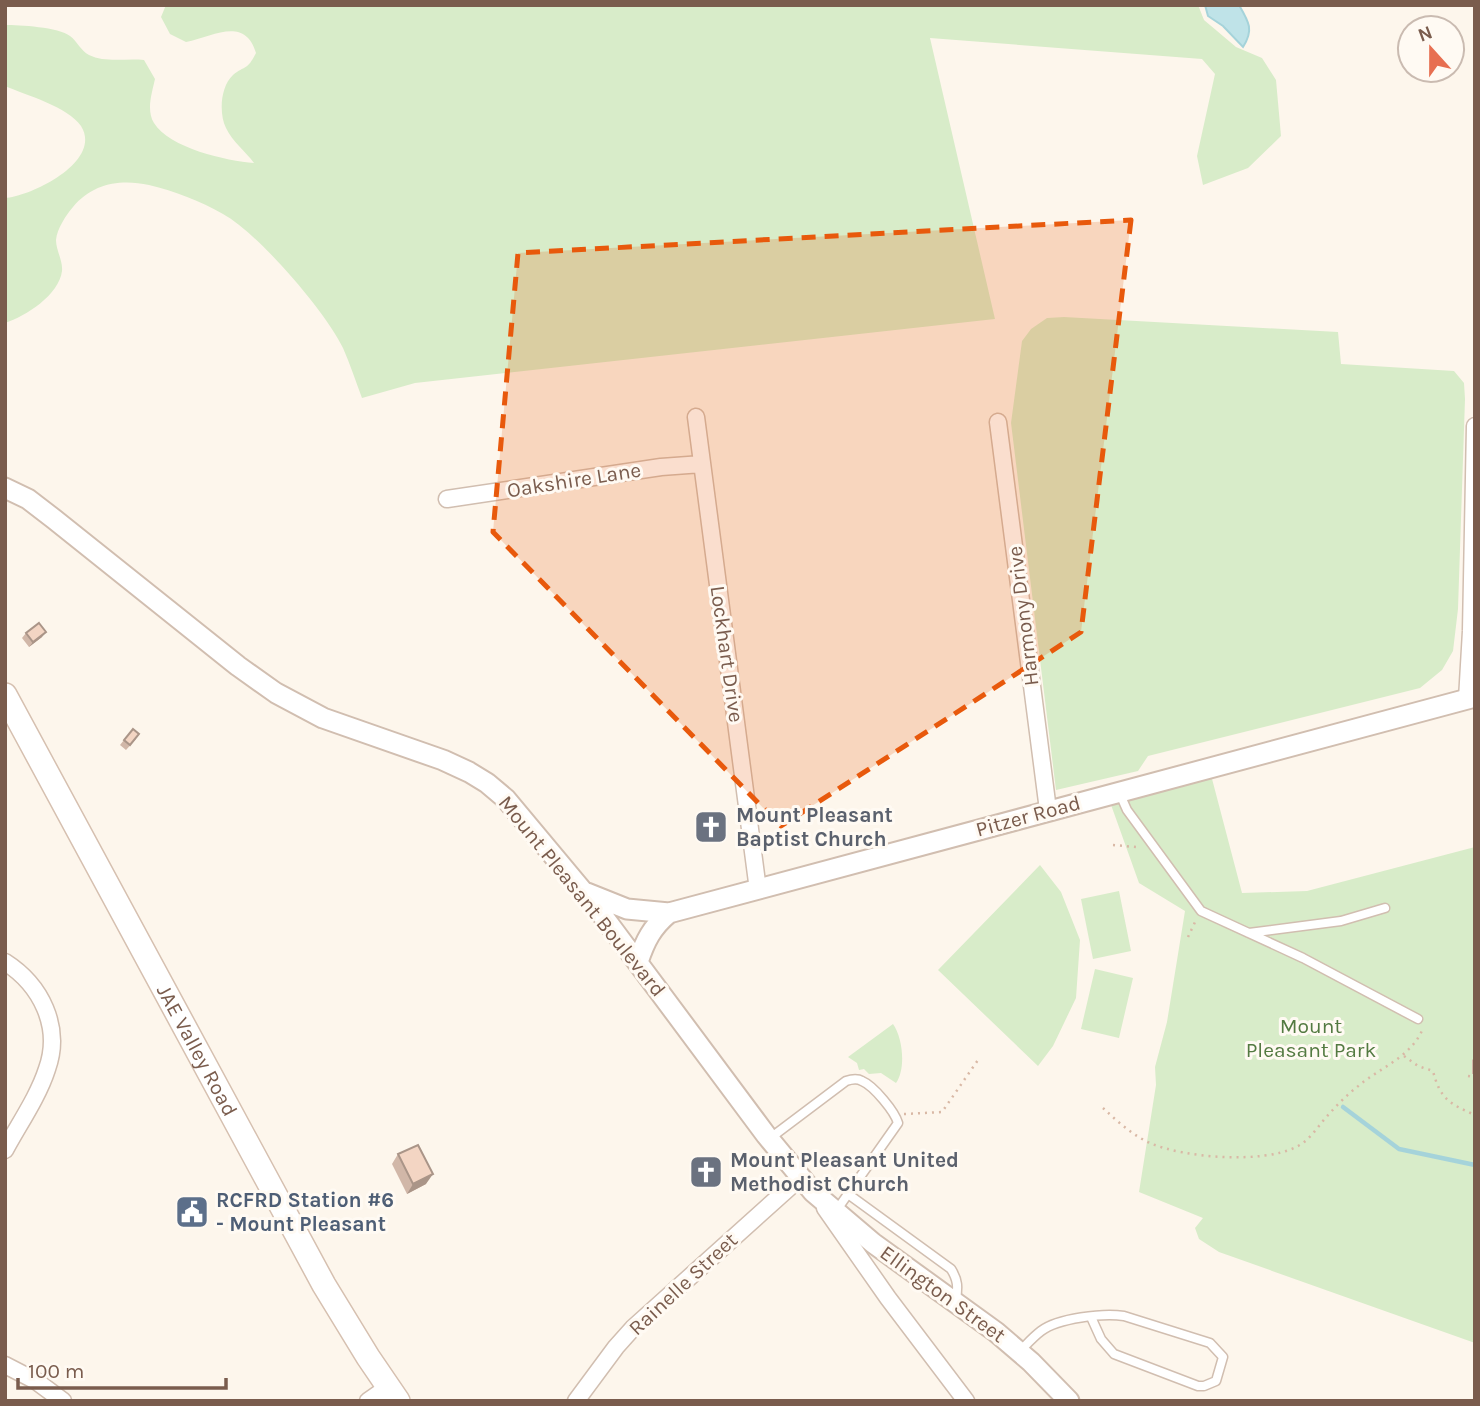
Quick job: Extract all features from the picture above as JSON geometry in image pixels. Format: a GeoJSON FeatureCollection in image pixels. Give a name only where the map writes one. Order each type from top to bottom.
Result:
{"type":"FeatureCollection","features":[{"type":"Feature","properties":{"kind":"main road","name":"JAE Valley Road"},"geometry":{"type":"LineString","coordinates":[[5,695],[324,1285],[393,1394]]}},
{"type":"Feature","properties":{"kind":"street","name":"Lockhart Drive"},"geometry":{"type":"LineString","coordinates":[[696,417],[758,890]]}},
{"type":"Feature","properties":{"kind":"street","name":"Harmony Drive"},"geometry":{"type":"LineString","coordinates":[[998,422],[1048,810]]}},
{"type":"Feature","properties":{"kind":"street"},"geometry":{"type":"LineString","coordinates":[[1471,698],[1475,426]]}},
{"type":"Feature","properties":{"kind":"street","name":"Oakshire Lane"},"geometry":{"type":"LineString","coordinates":[[447,499],[661,467],[702,464]]}},
{"type":"Feature","properties":{"kind":"street","name":"Mount Pleasant Boulevard"},"geometry":{"type":"LineString","coordinates":[[5,488],[27,499],[54,519],[276,693],[323,718],[443,760],[487,783],[506,799],[638,962],[966,1401]]}},
{"type":"Feature","properties":{"kind":"street","name":"Pitzer Road"},"geometry":{"type":"LineString","coordinates":[[583,892],[627,909],[669,913],[1471,698]]}},
{"type":"Feature","properties":{"kind":"street"},"geometry":{"type":"LineString","coordinates":[[638,962],[654,925],[669,913]]}},
{"type":"Feature","properties":{"kind":"street"},"geometry":{"type":"LineString","coordinates":[[5,962],[37,992],[45,1008],[52,1037],[51,1054],[43,1079],[5,1150]]}},
{"type":"Feature","properties":{"kind":"street","name":"Ellington Street"},"geometry":{"type":"LineString","coordinates":[[807,1185],[873,1243],[1019,1352],[1069,1401]]}},
{"type":"Feature","properties":{"kind":"street","name":"Rainelle Street"},"geometry":{"type":"LineString","coordinates":[[576,1401],[633,1328],[807,1185]]}},
{"type":"Feature","properties":{"kind":"street"},"geometry":{"type":"LineString","coordinates":[[5,1365],[36,1381],[63,1401]]}},
{"type":"Feature","properties":{"kind":"street"},"geometry":{"type":"LineString","coordinates":[[368,1401],[393,1394]]}},
{"type":"Feature","properties":{"kind":"lane"},"geometry":{"type":"LineString","coordinates":[[1119,792],[1127,810],[1201,911],[1303,958],[1421,1022]]}},
{"type":"Feature","properties":{"kind":"lane"},"geometry":{"type":"LineString","coordinates":[[1249,933],[1341,921],[1385,908]]}},
{"type":"Feature","properties":{"kind":"lane"},"geometry":{"type":"LineString","coordinates":[[769,1139],[852,1079],[861,1080],[868,1085],[896,1114],[898,1123],[835,1212]]}},
{"type":"Feature","properties":{"kind":"lane"},"geometry":{"type":"LineString","coordinates":[[848,1194],[951,1269],[957,1277],[955,1302]]}},
{"type":"Feature","properties":{"kind":"lane"},"geometry":{"type":"LineString","coordinates":[[1019,1352],[1042,1330],[1055,1323],[1091,1317],[1114,1314],[1210,1343],[1223,1357],[1216,1381],[1198,1386],[1114,1354],[1101,1339],[1091,1317]]}},
{"type":"Feature","properties":{"kind":"path"},"geometry":{"type":"LineString","coordinates":[[1112,845],[1136,847]]}},
{"type":"Feature","properties":{"kind":"path"},"geometry":{"type":"LineString","coordinates":[[1188,937],[1201,911]]}},
{"type":"Feature","properties":{"kind":"path"},"geometry":{"type":"LineString","coordinates":[[1103,1108],[1124,1127],[1150,1143],[1191,1154],[1237,1158],[1282,1152],[1307,1140],[1358,1086],[1402,1055],[1422,1032],[1421,1022]]}},
{"type":"Feature","properties":{"kind":"path"},"geometry":{"type":"LineString","coordinates":[[1402,1055],[1418,1066],[1433,1071],[1437,1087],[1446,1100],[1475,1115]]}},
{"type":"Feature","properties":{"kind":"path"},"geometry":{"type":"LineString","coordinates":[[896,1114],[942,1112],[978,1060]]}},
{"type":"Feature","properties":{"kind":"path"},"geometry":{"type":"LineString","coordinates":[[1468,1076],[1475,1077]]}},
{"type":"Feature","properties":{"kind":"highlighted area"},"geometry":{"type":"Polygon","coordinates":[[[1131,220],[1081,632],[781,826],[493,532],[518,253],[1131,220]]]}},
{"type":"Feature","properties":{"kind":"green space"},"geometry":{"type":"Polygon","coordinates":[[[166,5],[1198,5],[1204,20],[1236,47],[1262,58],[1276,80],[1281,136],[1248,168],[1203,185],[1197,156],[1215,74],[1202,59],[930,38],[995,319],[415,383],[362,398],[334,332],[307,295],[272,255],[223,214],[187,197],[149,185],[108,185],[81,199],[65,218],[57,236],[56,244],[62,271],[60,280],[40,303],[5,323],[5,198],[31,191],[61,174],[74,164],[82,152],[85,139],[81,126],[67,113],[5,86],[5,25],[57,30],[65,33],[86,53],[95,57],[109,60],[144,60],[155,79],[150,113],[161,132],[200,152],[254,163],[229,133],[222,108],[225,86],[233,75],[248,65],[256,53],[251,42],[244,35],[227,31],[186,42],[170,34],[161,17],[166,5]]]}},
{"type":"Feature","properties":{"kind":"green space"},"geometry":{"type":"Polygon","coordinates":[[[1047,318],[1338,332],[1341,364],[1454,371],[1464,383],[1465,399],[1458,609],[1453,651],[1442,670],[1420,688],[1148,756],[1138,771],[1056,790],[1011,423],[1022,341],[1031,329],[1047,318]]]}},
{"type":"Feature","properties":{"kind":"green space","name":"Mount Pleasant Park"},"geometry":{"type":"Polygon","coordinates":[[[1211,775],[1242,893],[1307,891],[1475,847],[1475,1343],[1219,1252],[1199,1239],[1195,1228],[1203,1218],[1139,1192],[1156,1085],[1155,1067],[1167,1022],[1185,911],[1139,883],[1110,802],[1211,775]]]}},
{"type":"Feature","properties":{"kind":"green space"},"geometry":{"type":"Polygon","coordinates":[[[1040,865],[1061,892],[1080,940],[1076,998],[1053,1046],[1038,1066],[938,970],[1040,865]]]}},
{"type":"Feature","properties":{"kind":"green space"},"geometry":{"type":"Polygon","coordinates":[[[1119,891],[1131,951],[1093,959],[1081,899],[1119,891]]]}},
{"type":"Feature","properties":{"kind":"green space"},"geometry":{"type":"Polygon","coordinates":[[[1095,969],[1133,978],[1119,1038],[1081,1029],[1095,969]]]}},
{"type":"Feature","properties":{"kind":"green space"},"geometry":{"type":"Polygon","coordinates":[[[893,1024],[902,1054],[901,1070],[896,1083],[881,1073],[869,1074],[864,1069],[859,1070],[857,1063],[848,1057],[893,1024]]]}},
{"type":"Feature","properties":{"kind":"water"},"geometry":{"type":"Polygon","coordinates":[[[1205,5],[1239,5],[1249,26],[1243,47],[1223,26],[1208,16],[1205,5]]]}},
{"type":"Feature","properties":{"kind":"building"},"geometry":{"type":"Polygon","coordinates":[[[39,623],[46,632],[33,642],[26,633],[39,623]]]}},
{"type":"Feature","properties":{"kind":"building"},"geometry":{"type":"Polygon","coordinates":[[[133,729],[139,734],[130,745],[124,740],[133,729]]]}},
{"type":"Feature","properties":{"kind":"building"},"geometry":{"type":"Polygon","coordinates":[[[418,1145],[433,1174],[413,1184],[398,1154],[418,1145]]]}},
{"type":"Feature","properties":{"kind":"waterway"},"geometry":{"type":"LineString","coordinates":[[1343,1107],[1399,1149],[1475,1165]]}},
{"type":"Feature","properties":{"kind":"place","name":"Mount Pleasant Baptist Church"},"geometry":{"type":"Point","coordinates":[711,827]}},
{"type":"Feature","properties":{"kind":"place","name":"Mount Pleasant United Methodist Church"},"geometry":{"type":"Point","coordinates":[706,1172]}},
{"type":"Feature","properties":{"kind":"place","name":"RCFRD Station #6 - Mount Pleasant"},"geometry":{"type":"Point","coordinates":[192,1212]}}]}
